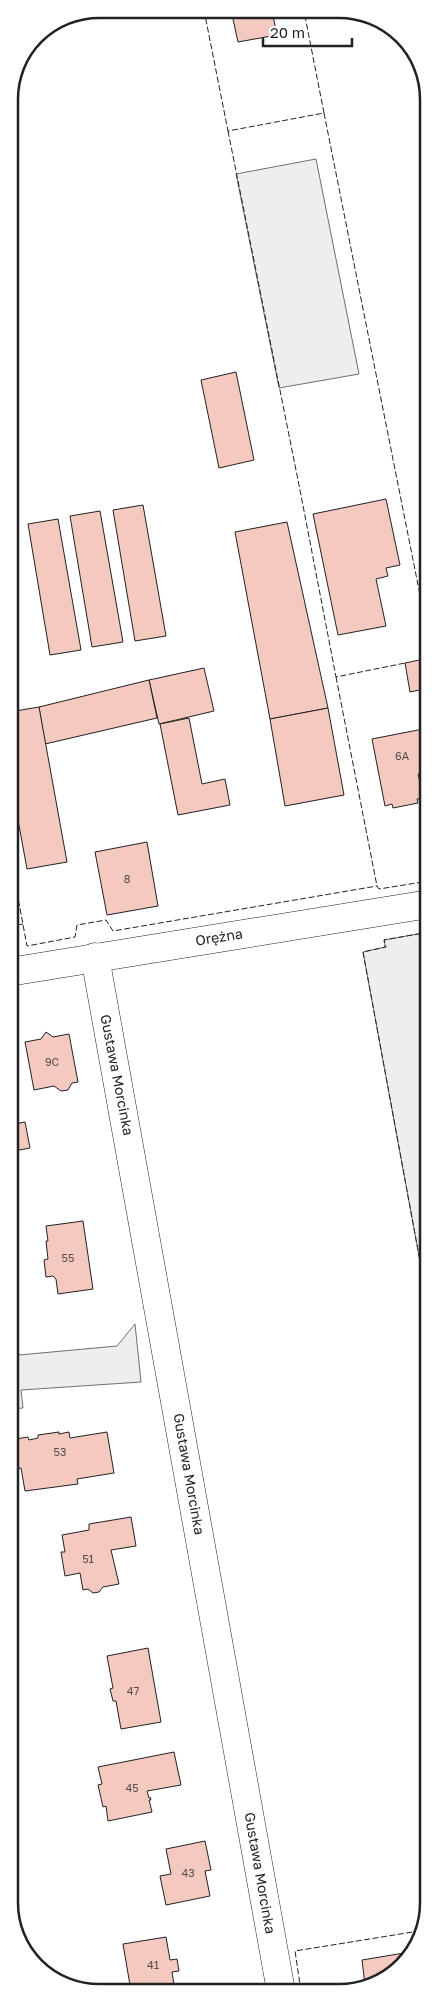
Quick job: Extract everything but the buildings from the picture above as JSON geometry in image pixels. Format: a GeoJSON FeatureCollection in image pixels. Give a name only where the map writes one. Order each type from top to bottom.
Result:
{"type":"FeatureCollection","features":[{"type":"Feature","properties":{"kind":"street","name":"Orężna"},"geometry":{"type":"LineString","coordinates":[[18,970],[420,905]]}},
{"type":"Feature","properties":{"kind":"street","name":"Gustawa Morcinka"},"geometry":{"type":"LineString","coordinates":[[95,957],[280,1984]]}},
{"type":"Feature","properties":{"kind":"shaded area"},"geometry":{"type":"Polygon","coordinates":[[[316,159],[359,374],[279,388],[236,174],[316,159]]]}},
{"type":"Feature","properties":{"kind":"shaded area"},"geometry":{"type":"Polygon","coordinates":[[[420,934],[420,1261],[363,952],[385,947],[384,940],[420,934]]]}},
{"type":"Feature","properties":{"kind":"shaded area"},"geometry":{"type":"Polygon","coordinates":[[[135,1324],[141,1382],[21,1390],[23,1408],[18,1408],[18,1350],[19,1355],[117,1346],[135,1324]]]}},
{"type":"Feature","properties":{"kind":"fence"},"geometry":{"type":"LineString","coordinates":[[206,18],[228,131],[324,113],[305,18]]}},
{"type":"Feature","properties":{"kind":"fence"},"geometry":{"type":"LineString","coordinates":[[324,113],[420,595]]}},
{"type":"Feature","properties":{"kind":"fence"},"geometry":{"type":"LineString","coordinates":[[228,131],[336,677],[405,663]]}},
{"type":"Feature","properties":{"kind":"fence"},"geometry":{"type":"LineString","coordinates":[[336,677],[377,886],[379,889],[420,882]]}},
{"type":"Feature","properties":{"kind":"fence"},"geometry":{"type":"LineString","coordinates":[[18,898],[27,946],[75,937],[77,925],[106,920],[113,931],[377,886]]}},
{"type":"Feature","properties":{"kind":"fence"},"geometry":{"type":"LineString","coordinates":[[18,925],[23,924]]}},
{"type":"Feature","properties":{"kind":"fence"},"geometry":{"type":"LineString","coordinates":[[420,934],[384,940],[386,947],[363,952],[420,1261]]}},
{"type":"Feature","properties":{"kind":"fence"},"geometry":{"type":"LineString","coordinates":[[300,1984],[295,1951],[415,1932]]}}]}
